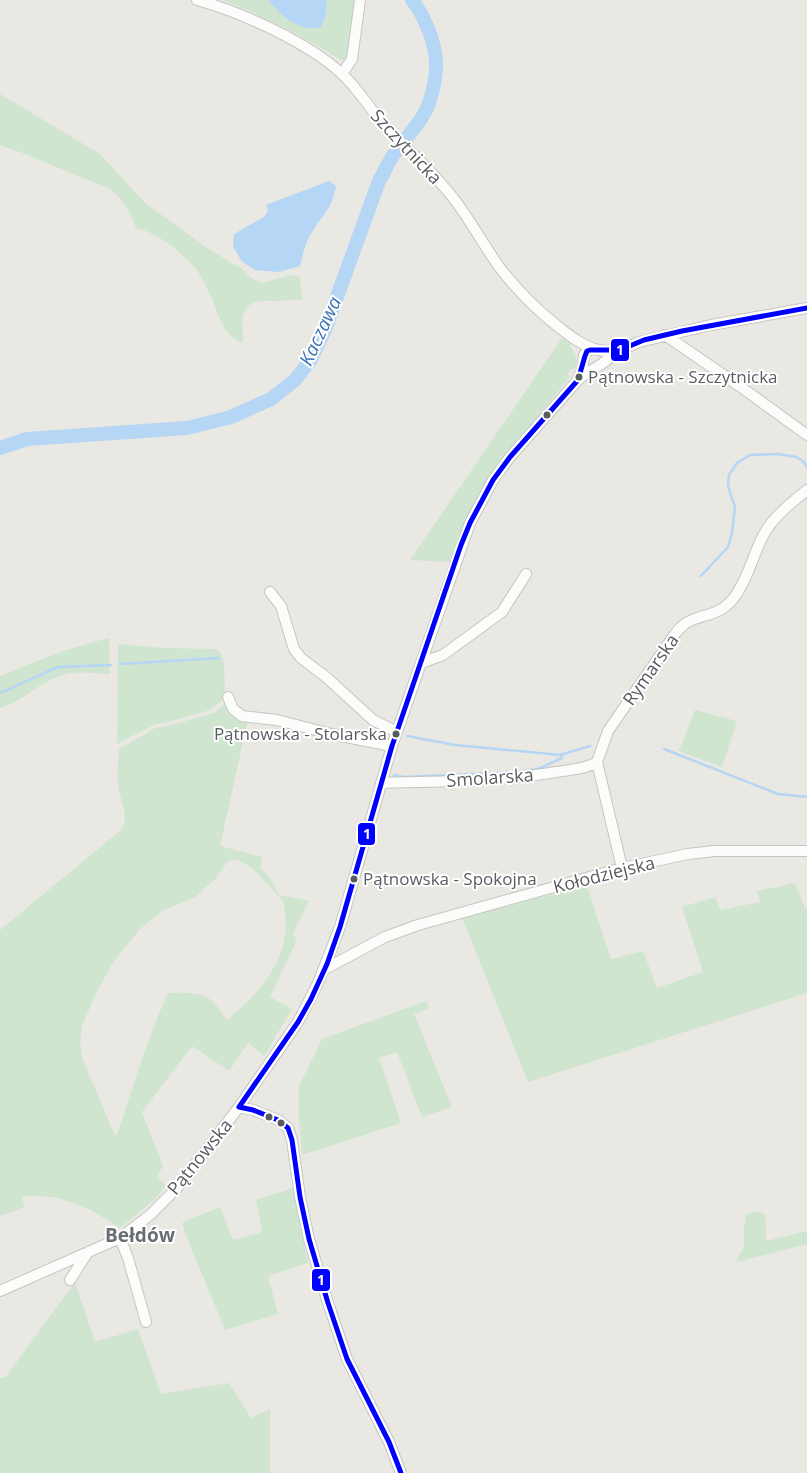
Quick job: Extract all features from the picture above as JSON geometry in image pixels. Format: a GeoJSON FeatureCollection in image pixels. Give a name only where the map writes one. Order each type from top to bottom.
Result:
{"type":"FeatureCollection","features":[{"type":"Feature","properties":{"kind":"street","name":"Szczytnicka"},"geometry":{"type":"LineString","coordinates":[[197,0],[241,16],[274,31],[321,57],[342,74],[355,87],[387,128],[454,199],[500,268],[524,296],[577,342],[595,349]]}},
{"type":"Feature","properties":{"kind":"street"},"geometry":{"type":"LineString","coordinates":[[342,74],[352,59],[360,0]]}},
{"type":"Feature","properties":{"kind":"street","name":"Pątnowska"},"geometry":{"type":"LineString","coordinates":[[0,1291],[120,1238],[150,1215],[178,1188],[239,1107],[298,1022],[325,969],[340,927],[392,746],[470,523],[493,480],[510,457],[578,380],[621,350],[639,342],[665,335],[807,308]]}},
{"type":"Feature","properties":{"kind":"street"},"geometry":{"type":"LineString","coordinates":[[665,335],[807,435]]}},
{"type":"Feature","properties":{"kind":"street","name":"Szczytnicka"},"geometry":{"type":"LineString","coordinates":[[577,342],[583,358]]}},
{"type":"Feature","properties":{"kind":"street"},"geometry":{"type":"LineString","coordinates":[[595,349],[603,357],[598,366],[588,366],[584,362],[584,355],[588,350],[595,349]]}},
{"type":"Feature","properties":{"kind":"street","name":"Pątnowska"},"geometry":{"type":"LineString","coordinates":[[595,349],[621,350]]}},
{"type":"Feature","properties":{"kind":"street","name":"Pątnowska"},"geometry":{"type":"LineString","coordinates":[[578,380],[582,371],[583,358]]}},
{"type":"Feature","properties":{"kind":"street","name":"Rymarska"},"geometry":{"type":"LineString","coordinates":[[597,762],[608,731],[675,634],[685,624],[726,607],[743,582],[765,532],[784,509],[807,490]]}},
{"type":"Feature","properties":{"kind":"street"},"geometry":{"type":"LineString","coordinates":[[421,662],[443,655],[502,612],[526,574]]}},
{"type":"Feature","properties":{"kind":"street"},"geometry":{"type":"LineString","coordinates":[[270,592],[281,606],[294,649],[301,658],[326,677],[373,720],[397,732]]}},
{"type":"Feature","properties":{"kind":"street"},"geometry":{"type":"LineString","coordinates":[[228,697],[233,709],[242,716],[277,720],[331,734],[392,746]]}},
{"type":"Feature","properties":{"kind":"street"},"geometry":{"type":"LineString","coordinates":[[597,762],[622,868]]}},
{"type":"Feature","properties":{"kind":"street","name":"Smolarska"},"geometry":{"type":"LineString","coordinates":[[381,783],[527,777],[580,768],[597,762]]}},
{"type":"Feature","properties":{"kind":"street","name":"Kołodziejska"},"geometry":{"type":"LineString","coordinates":[[325,969],[384,937],[622,868],[688,854],[714,851],[807,851]]}},
{"type":"Feature","properties":{"kind":"street"},"geometry":{"type":"LineString","coordinates":[[239,1107],[254,1110],[278,1120],[288,1128],[292,1140],[300,1197],[309,1239],[328,1303],[347,1359],[389,1442],[401,1473]]}},
{"type":"Feature","properties":{"kind":"street"},"geometry":{"type":"LineString","coordinates":[[120,1238],[128,1258],[146,1322]]}},
{"type":"Feature","properties":{"kind":"street"},"geometry":{"type":"LineString","coordinates":[[70,1280],[88,1252]]}},
{"type":"Feature","properties":{"kind":"green space"},"geometry":{"type":"Polygon","coordinates":[[[222,0],[355,0],[354,19],[347,59],[341,60],[283,27],[222,0]]]}},
{"type":"Feature","properties":{"kind":"green space"},"geometry":{"type":"Polygon","coordinates":[[[0,94],[100,154],[145,203],[203,245],[241,268],[250,277],[261,283],[291,275],[300,277],[302,300],[259,301],[254,303],[245,310],[243,316],[242,343],[234,338],[222,324],[211,296],[196,269],[169,244],[145,230],[136,228],[126,206],[114,192],[0,145],[0,94]]]}},
{"type":"Feature","properties":{"kind":"green space"},"geometry":{"type":"Polygon","coordinates":[[[562,338],[571,344],[570,346],[576,361],[574,370],[571,369],[567,374],[570,377],[510,450],[466,524],[451,562],[410,560],[562,338]]]}},
{"type":"Feature","properties":{"kind":"green space"},"geometry":{"type":"Polygon","coordinates":[[[109,638],[110,674],[88,672],[67,674],[49,680],[9,705],[0,708],[0,676],[67,650],[109,638]]]}},
{"type":"Feature","properties":{"kind":"green space"},"geometry":{"type":"Polygon","coordinates":[[[118,644],[163,648],[215,649],[220,652],[224,664],[225,698],[210,710],[154,725],[117,744],[118,644]]]}},
{"type":"Feature","properties":{"kind":"green space"},"geometry":{"type":"Polygon","coordinates":[[[228,702],[248,719],[220,846],[262,857],[260,868],[271,879],[279,895],[309,901],[293,934],[297,940],[270,997],[292,1009],[264,1056],[248,1043],[229,1071],[192,1046],[142,1112],[163,1166],[157,1176],[166,1186],[154,1200],[120,1228],[89,1209],[55,1197],[21,1196],[25,1207],[0,1216],[0,930],[121,830],[124,824],[125,813],[118,785],[119,749],[155,728],[214,713],[228,702]],[[235,859],[228,861],[216,878],[195,897],[162,911],[140,929],[112,964],[96,993],[82,1026],[80,1042],[83,1060],[115,1136],[117,1135],[147,1045],[168,993],[191,993],[207,998],[216,1005],[227,1020],[260,988],[277,962],[285,933],[283,902],[257,873],[235,859]]]}},
{"type":"Feature","properties":{"kind":"green space"},"geometry":{"type":"Polygon","coordinates":[[[695,710],[737,721],[722,767],[679,751],[695,710]]]}},
{"type":"Feature","properties":{"kind":"green space"},"geometry":{"type":"Polygon","coordinates":[[[795,883],[805,908],[807,908],[807,993],[528,1082],[462,917],[587,886],[611,959],[643,951],[657,988],[703,972],[682,907],[715,897],[720,910],[760,902],[757,891],[795,883]]]}},
{"type":"Feature","properties":{"kind":"green space"},"geometry":{"type":"Polygon","coordinates":[[[426,1001],[429,1008],[414,1014],[452,1107],[422,1117],[397,1052],[379,1058],[401,1123],[302,1155],[299,1121],[299,1086],[322,1039],[426,1001]]]}},
{"type":"Feature","properties":{"kind":"green space"},"geometry":{"type":"Polygon","coordinates":[[[293,1188],[308,1263],[268,1276],[278,1314],[225,1330],[182,1223],[220,1207],[233,1240],[262,1232],[256,1200],[293,1188]]]}},
{"type":"Feature","properties":{"kind":"green space"},"geometry":{"type":"Polygon","coordinates":[[[752,1212],[761,1212],[765,1215],[766,1241],[807,1231],[807,1244],[737,1262],[744,1248],[746,1215],[752,1212]]]}},
{"type":"Feature","properties":{"kind":"green space"},"geometry":{"type":"Polygon","coordinates":[[[75,1282],[95,1342],[138,1329],[161,1394],[229,1383],[251,1418],[270,1409],[270,1473],[0,1473],[0,1378],[5,1378],[75,1282]]]}},
{"type":"Feature","properties":{"kind":"water"},"geometry":{"type":"Polygon","coordinates":[[[268,0],[326,0],[326,14],[321,27],[305,27],[285,17],[268,0]]]}},
{"type":"Feature","properties":{"kind":"water"},"geometry":{"type":"Polygon","coordinates":[[[329,181],[336,186],[332,200],[309,238],[300,266],[279,272],[255,270],[242,262],[233,246],[234,234],[264,217],[268,211],[266,205],[329,181]]]}},
{"type":"Feature","properties":{"kind":"waterway","name":"Kaczawa"},"geometry":{"type":"LineString","coordinates":[[0,448],[27,439],[187,428],[231,417],[271,399],[295,380],[310,361],[325,330],[379,181],[392,157],[422,117],[431,97],[436,71],[435,53],[426,25],[412,0]]}},
{"type":"Feature","properties":{"kind":"waterway"},"geometry":{"type":"LineString","coordinates":[[701,576],[728,547],[732,533],[735,506],[728,486],[729,475],[737,463],[750,455],[778,454],[796,457],[803,461],[807,467]]}},
{"type":"Feature","properties":{"kind":"waterway"},"geometry":{"type":"LineString","coordinates":[[120,664],[219,658]]}},
{"type":"Feature","properties":{"kind":"waterway"},"geometry":{"type":"LineString","coordinates":[[0,693],[58,667],[111,665]]}},
{"type":"Feature","properties":{"kind":"waterway"},"geometry":{"type":"LineString","coordinates":[[407,736],[455,745],[560,755],[590,746]]}},
{"type":"Feature","properties":{"kind":"waterway"},"geometry":{"type":"LineString","coordinates":[[664,749],[778,794],[807,797]]}},
{"type":"Feature","properties":{"kind":"waterway"},"geometry":{"type":"LineString","coordinates":[[394,775],[404,777],[513,772],[538,769],[562,758],[561,755]]}},
{"type":"Feature","properties":{"kind":"transit line","name":"1"},"geometry":{"type":"LineString","coordinates":[[239,1107],[298,1022],[327,964],[340,927],[392,746],[461,545],[470,523],[493,480],[510,457],[578,380],[587,351],[620,350],[644,340],[682,331],[807,308]]}},
{"type":"Feature","properties":{"kind":"transit line","name":"1"},"geometry":{"type":"LineString","coordinates":[[239,1107],[253,1110],[278,1120],[288,1128],[292,1140],[300,1197],[309,1239],[328,1303],[347,1359],[389,1442],[401,1473]]}},
{"type":"Feature","properties":{"kind":"place","name":"Pątnowska - Szczytnicka"},"geometry":{"type":"Point","coordinates":[579,377]}},
{"type":"Feature","properties":{"kind":"place","name":"Pątnowska - Stolarska"},"geometry":{"type":"Point","coordinates":[396,734]}},
{"type":"Feature","properties":{"kind":"place","name":"Pątnowska - Spokojna"},"geometry":{"type":"Point","coordinates":[354,879]}},
{"type":"Feature","properties":{"kind":"district","name":"Bełdów"},"geometry":{"type":"Point","coordinates":[140,1235]}}]}
